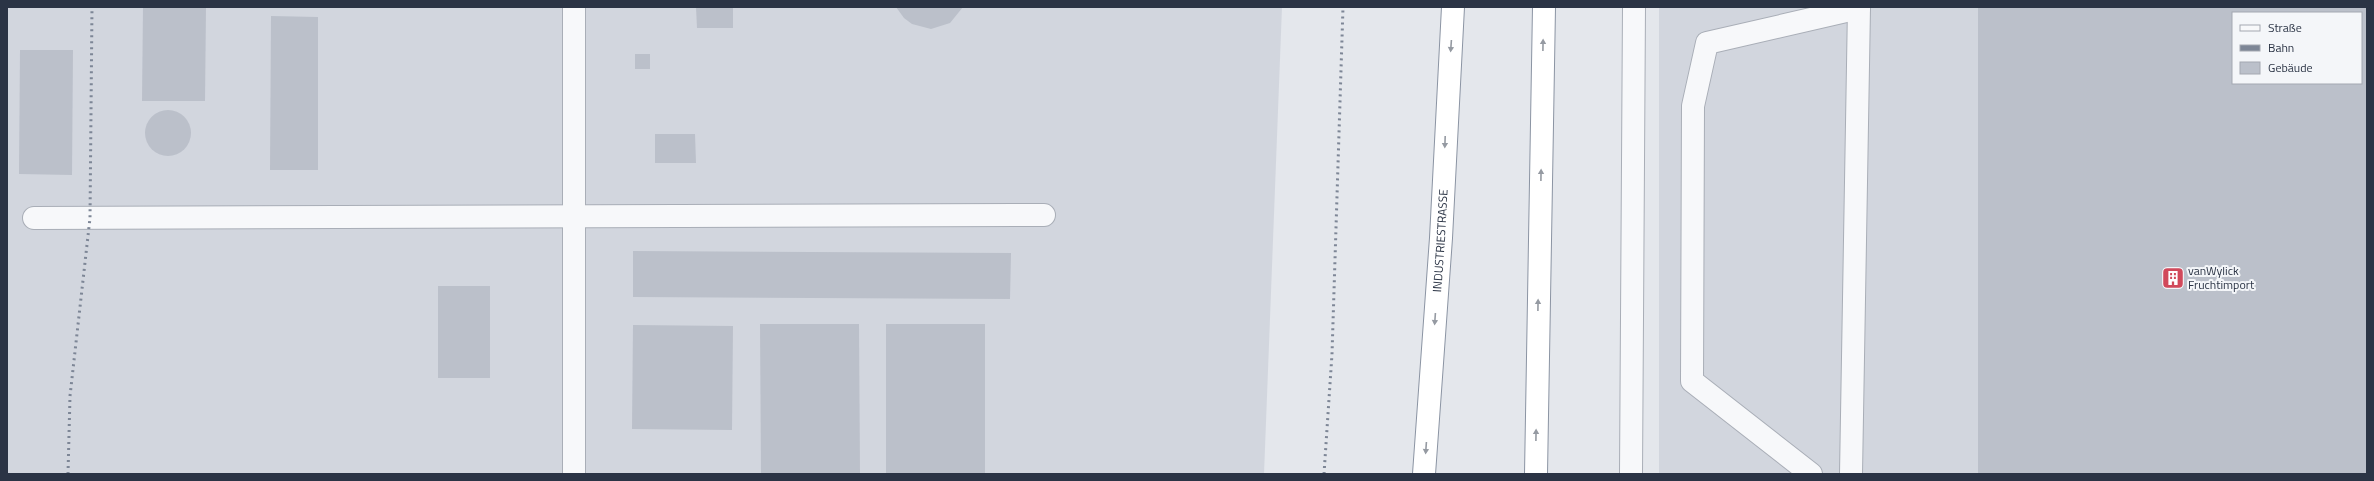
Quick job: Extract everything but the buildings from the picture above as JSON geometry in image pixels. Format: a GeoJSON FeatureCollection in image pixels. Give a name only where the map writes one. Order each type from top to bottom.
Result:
{"type":"FeatureCollection","features":[{"type":"Feature","properties":{"kind":"highway","name":"INDUSTRIESTRASSE"},"geometry":{"type":"LineString","coordinates":[[1424,474],[1441,238],[1453,7]]}},
{"type":"Feature","properties":{"kind":"highway"},"geometry":{"type":"LineString","coordinates":[[1536,474],[1544,7]]}},
{"type":"Feature","properties":{"kind":"street"},"geometry":{"type":"LineString","coordinates":[[574,7],[574,474]]}},
{"type":"Feature","properties":{"kind":"street"},"geometry":{"type":"LineString","coordinates":[[1631,474],[1634,7]]}},
{"type":"Feature","properties":{"kind":"street"},"geometry":{"type":"LineString","coordinates":[[1812,474],[1692,381],[1693,106],[1707,43],[1859,8],[1851,474]]}},
{"type":"Feature","properties":{"kind":"street"},"geometry":{"type":"LineString","coordinates":[[34,218],[1044,215]]}},
{"type":"Feature","properties":{"kind":"shaded area"},"geometry":{"type":"Polygon","coordinates":[[[7,7],[1282,7],[1264,474],[7,474],[7,7]]]}},
{"type":"Feature","properties":{"kind":"shaded area"},"geometry":{"type":"Polygon","coordinates":[[[1659,7],[2367,7],[2367,474],[1659,474],[1659,7]]]}},
{"type":"Feature","properties":{"kind":"railway"},"geometry":{"type":"LineString","coordinates":[[68,474],[70,396],[90,218],[92,7]]}},
{"type":"Feature","properties":{"kind":"railway"},"geometry":{"type":"LineString","coordinates":[[1324,474],[1332,354],[1343,7]]}},
{"type":"Feature","properties":{"kind":"place","name":"vanWylick Fruchtimport"},"geometry":{"type":"Point","coordinates":[2173,278]}}]}
